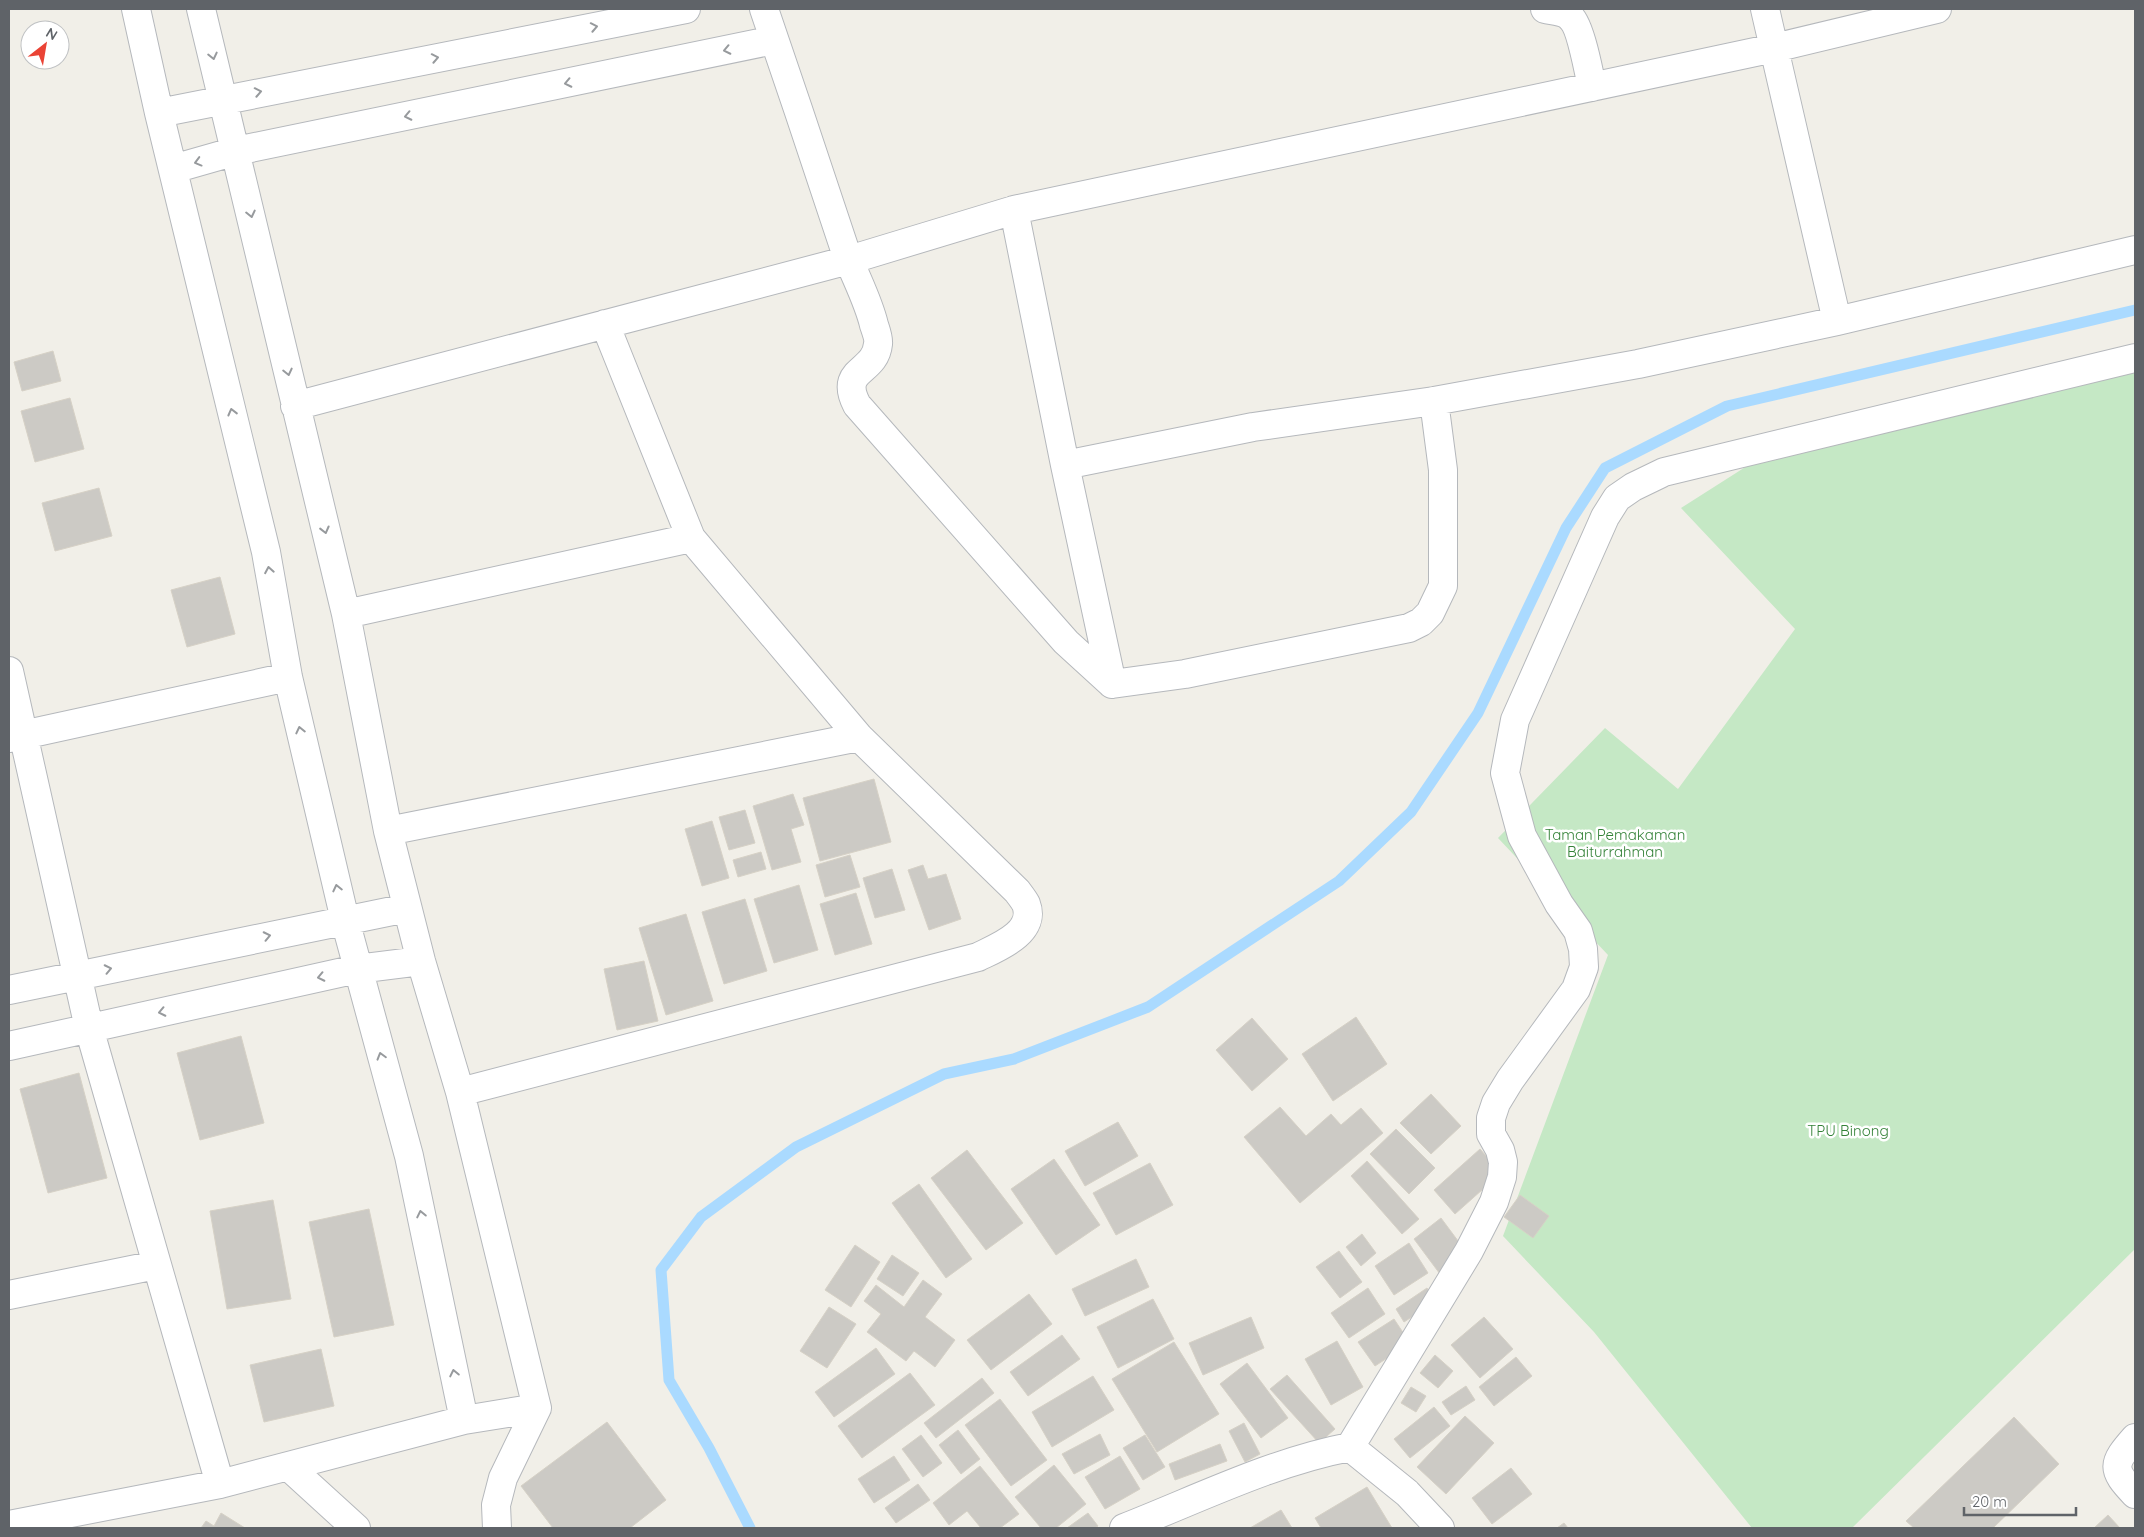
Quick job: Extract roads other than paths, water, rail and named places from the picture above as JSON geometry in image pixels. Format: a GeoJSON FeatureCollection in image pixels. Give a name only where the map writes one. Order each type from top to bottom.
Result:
{"type":"FeatureCollection","features":[{"type":"Feature","properties":{"kind":"street"},"geometry":{"type":"LineString","coordinates":[[136,9],[172,169],[266,552],[288,677],[345,920],[409,1156],[464,1420]]}},
{"type":"Feature","properties":{"kind":"street"},"geometry":{"type":"LineString","coordinates":[[201,9],[346,614],[388,831],[421,961],[460,1092],[536,1408],[502,1478],[496,1505],[497,1528]]}},
{"type":"Feature","properties":{"kind":"street"},"geometry":{"type":"LineString","coordinates":[[159,112],[686,9]]}},
{"type":"Feature","properties":{"kind":"street"},"geometry":{"type":"LineString","coordinates":[[764,9],[849,260],[874,324],[878,344],[873,358],[852,380],[850,390],[857,405],[1066,642],[1112,684]]}},
{"type":"Feature","properties":{"kind":"street"},"geometry":{"type":"LineString","coordinates":[[1545,9],[1566,14],[1572,18],[1580,38],[1592,87]]}},
{"type":"Feature","properties":{"kind":"street"},"geometry":{"type":"LineString","coordinates":[[1765,9],[1837,321]]}},
{"type":"Feature","properties":{"kind":"street"},"geometry":{"type":"LineString","coordinates":[[295,406],[849,260],[1014,210],[1774,48],[1937,9]]}},
{"type":"Feature","properties":{"kind":"street"},"geometry":{"type":"LineString","coordinates":[[172,169],[236,152],[774,40]]}},
{"type":"Feature","properties":{"kind":"street"},"geometry":{"type":"LineString","coordinates":[[1014,210],[1065,465],[1112,684]]}},
{"type":"Feature","properties":{"kind":"street"},"geometry":{"type":"LineString","coordinates":[[1065,465],[1253,427],[1434,401],[1638,364],[1837,321],[2135,250]]}},
{"type":"Feature","properties":{"kind":"street"},"geometry":{"type":"LineString","coordinates":[[460,1092],[978,957],[1012,940],[1028,918],[1026,905],[1017,891],[859,737],[691,538],[605,324]]}},
{"type":"Feature","properties":{"kind":"street"},"geometry":{"type":"LineString","coordinates":[[1124,1528],[1284,1464],[1350,1447],[1469,1251],[1494,1202],[1502,1177],[1503,1162],[1500,1150],[1491,1134],[1491,1118],[1496,1103],[1510,1080],[1576,989],[1584,967],[1583,949],[1578,931],[1559,904],[1522,836],[1505,773],[1515,720],[1591,546],[1605,517],[1617,498],[1633,487],[1664,472],[2135,358]]}},
{"type":"Feature","properties":{"kind":"street"},"geometry":{"type":"LineString","coordinates":[[1112,684],[1185,674],[1409,628],[1420,622],[1434,606],[1443,586],[1443,470],[1434,401]]}},
{"type":"Feature","properties":{"kind":"street"},"geometry":{"type":"LineString","coordinates":[[346,614],[691,538]]}},
{"type":"Feature","properties":{"kind":"street"},"geometry":{"type":"LineString","coordinates":[[9,671],[16,736],[89,1028],[220,1484]]}},
{"type":"Feature","properties":{"kind":"street"},"geometry":{"type":"LineString","coordinates":[[16,736],[288,677]]}},
{"type":"Feature","properties":{"kind":"street"},"geometry":{"type":"LineString","coordinates":[[388,831],[859,737]]}},
{"type":"Feature","properties":{"kind":"street"},"geometry":{"type":"LineString","coordinates":[[9,990],[408,908]]}},
{"type":"Feature","properties":{"kind":"street"},"geometry":{"type":"LineString","coordinates":[[9,1046],[357,969],[421,961]]}},
{"type":"Feature","properties":{"kind":"street"},"geometry":{"type":"LineString","coordinates":[[9,1295],[156,1265]]}},
{"type":"Feature","properties":{"kind":"street"},"geometry":{"type":"LineString","coordinates":[[9,1525],[220,1484],[464,1420],[536,1408]]}},
{"type":"Feature","properties":{"kind":"street"},"geometry":{"type":"LineString","coordinates":[[2135,1438],[2122,1453],[2116,1469],[2120,1477],[2135,1494]]}},
{"type":"Feature","properties":{"kind":"street"},"geometry":{"type":"LineString","coordinates":[[1350,1447],[1407,1493],[1440,1528]]}},
{"type":"Feature","properties":{"kind":"street"},"geometry":{"type":"LineString","coordinates":[[289,1467],[356,1528]]}},
{"type":"Feature","properties":{"kind":"waterway"},"geometry":{"type":"LineString","coordinates":[[750,1528],[709,1448],[669,1380],[661,1270],[701,1217],[796,1147],[944,1074],[1014,1059],[1148,1007],[1339,881],[1411,812],[1478,713],[1566,528],[1605,468],[1727,406],[2135,310]]}},
{"type":"Feature","properties":{"kind":"park label","name":"Taman Pemakaman Baiturrahman"},"geometry":{"type":"Point","coordinates":[1615,842]}},
{"type":"Feature","properties":{"kind":"park label","name":"TPU Binong"},"geometry":{"type":"Point","coordinates":[1848,1130]}}]}
